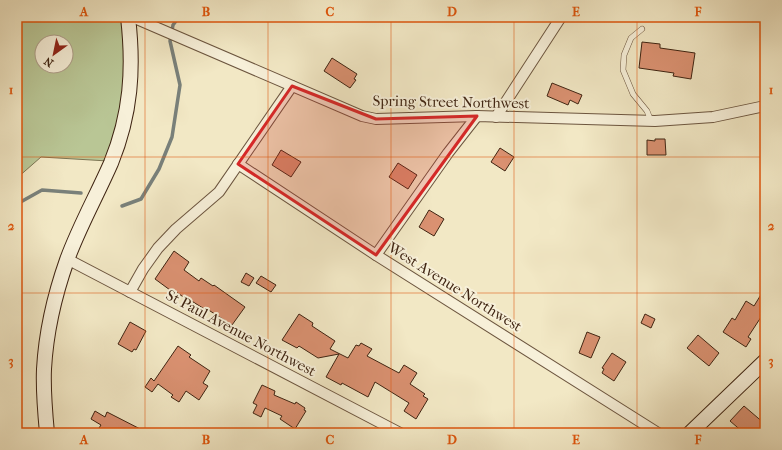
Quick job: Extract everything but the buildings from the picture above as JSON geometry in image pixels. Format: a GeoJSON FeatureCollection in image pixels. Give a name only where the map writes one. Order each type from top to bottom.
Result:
{"type":"FeatureCollection","features":[{"type":"Feature","properties":{"kind":"street"},"geometry":{"type":"LineString","coordinates":[[47,433],[44,398],[44,369],[49,329],[57,293],[67,259],[111,162],[122,133],[132,75],[132,45],[128,17]]}},
{"type":"Feature","properties":{"kind":"street","name":"Spring Street Northwest"},"geometry":{"type":"LineString","coordinates":[[132,17],[362,116],[376,119],[496,116],[652,121],[713,117],[765,106]]}},
{"type":"Feature","properties":{"kind":"street"},"geometry":{"type":"LineString","coordinates":[[496,116],[561,17]]}},
{"type":"Feature","properties":{"kind":"street"},"geometry":{"type":"LineString","coordinates":[[130,292],[143,269],[158,248],[176,229],[219,192],[292,86]]}},
{"type":"Feature","properties":{"kind":"street"},"geometry":{"type":"LineString","coordinates":[[376,255],[448,153],[477,116]]}},
{"type":"Feature","properties":{"kind":"street","name":"West Avenue Northwest"},"geometry":{"type":"LineString","coordinates":[[238,164],[376,255],[658,433]]}},
{"type":"Feature","properties":{"kind":"street","name":"St Paul Avenue Northwest"},"geometry":{"type":"LineString","coordinates":[[67,259],[400,433]]}},
{"type":"Feature","properties":{"kind":"street"},"geometry":{"type":"LineString","coordinates":[[698,431],[765,361]]}},
{"type":"Feature","properties":{"kind":"lane"},"geometry":{"type":"LineString","coordinates":[[642,30],[632,38],[624,55],[623,70],[633,94],[647,111],[652,121]]}},
{"type":"Feature","properties":{"kind":"lane"},"geometry":{"type":"LineString","coordinates":[[47,433],[64,432]]}},
{"type":"Feature","properties":{"kind":"highlighted area"},"geometry":{"type":"Polygon","coordinates":[[[292,86],[376,119],[477,116],[376,255],[238,164],[292,86]]]}},
{"type":"Feature","properties":{"kind":"green space"},"geometry":{"type":"Polygon","coordinates":[[[17,17],[130,17],[128,82],[108,161],[41,157],[17,178],[17,17]]]}},
{"type":"Feature","properties":{"kind":"waterway"},"geometry":{"type":"LineString","coordinates":[[122,206],[141,199],[159,169],[172,137],[180,85],[170,41],[173,25],[179,17]]}},
{"type":"Feature","properties":{"kind":"waterway"},"geometry":{"type":"LineString","coordinates":[[17,204],[42,190],[81,193]]}}]}
